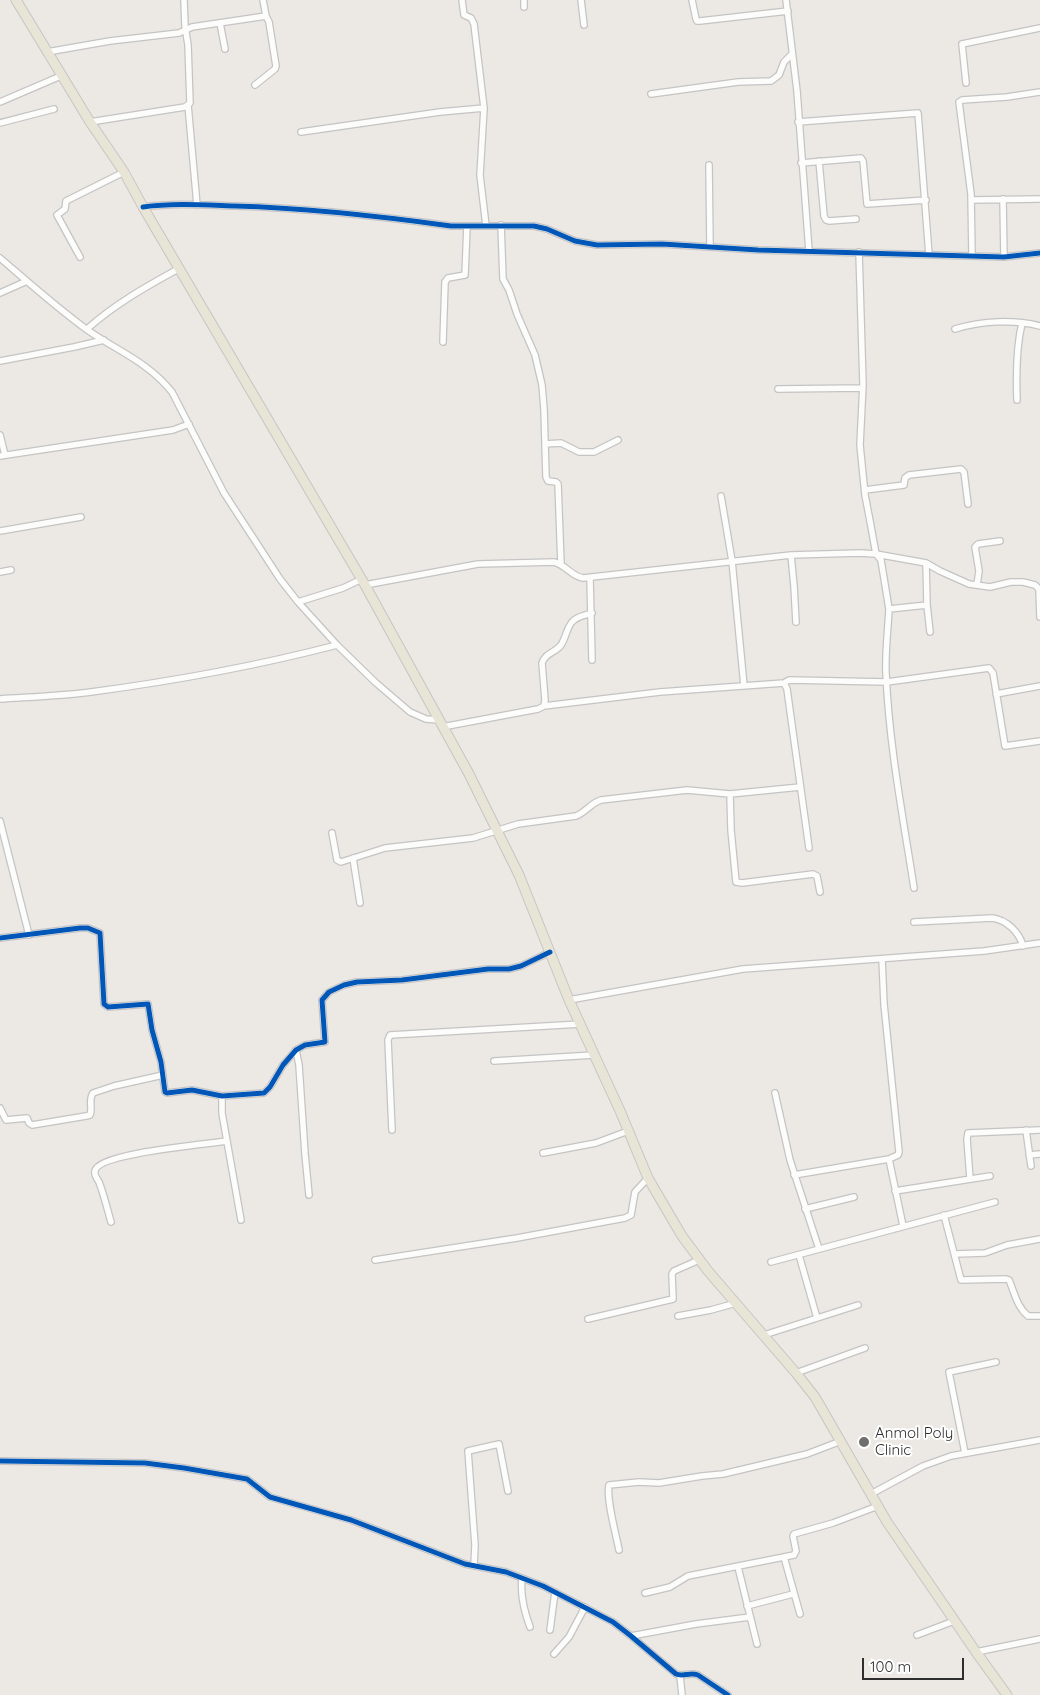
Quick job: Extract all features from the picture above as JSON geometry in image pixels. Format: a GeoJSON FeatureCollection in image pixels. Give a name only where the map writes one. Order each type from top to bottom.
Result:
{"type":"FeatureCollection","features":[{"type":"Feature","properties":{"kind":"main road"},"geometry":{"type":"LineString","coordinates":[[16,0],[90,122],[124,172],[364,582],[469,774],[518,875],[569,1000],[648,1178],[682,1236],[700,1260],[815,1397],[887,1522],[1005,1694]]}},
{"type":"Feature","properties":{"kind":"street"},"geometry":{"type":"LineString","coordinates":[[184,0],[191,100],[188,105],[197,205]]}},
{"type":"Feature","properties":{"kind":"street"},"geometry":{"type":"LineString","coordinates":[[255,85],[275,69],[276,66],[263,0]]}},
{"type":"Feature","properties":{"kind":"street"},"geometry":{"type":"LineString","coordinates":[[462,0],[464,14],[474,24],[484,108],[480,175],[486,226]]}},
{"type":"Feature","properties":{"kind":"street"},"geometry":{"type":"LineString","coordinates":[[581,0],[584,25]]}},
{"type":"Feature","properties":{"kind":"street"},"geometry":{"type":"LineString","coordinates":[[692,0],[694,16],[697,21],[788,11]]}},
{"type":"Feature","properties":{"kind":"street"},"geometry":{"type":"LineString","coordinates":[[786,0],[809,251]]}},
{"type":"Feature","properties":{"kind":"street"},"geometry":{"type":"LineString","coordinates":[[47,52],[110,41],[179,33],[192,27],[266,16]]}},
{"type":"Feature","properties":{"kind":"street"},"geometry":{"type":"LineString","coordinates":[[220,23],[225,49]]}},
{"type":"Feature","properties":{"kind":"street"},"geometry":{"type":"LineString","coordinates":[[966,84],[962,44],[1040,28]]}},
{"type":"Feature","properties":{"kind":"street"},"geometry":{"type":"LineString","coordinates":[[651,94],[738,82],[765,83],[779,75],[784,62],[792,54]]}},
{"type":"Feature","properties":{"kind":"street"},"geometry":{"type":"LineString","coordinates":[[0,102],[63,75]]}},
{"type":"Feature","properties":{"kind":"street"},"geometry":{"type":"LineString","coordinates":[[972,256],[972,200],[958,105],[960,101],[1040,92]]}},
{"type":"Feature","properties":{"kind":"street"},"geometry":{"type":"LineString","coordinates":[[90,122],[188,105]]}},
{"type":"Feature","properties":{"kind":"street"},"geometry":{"type":"LineString","coordinates":[[301,132],[440,112],[484,108]]}},
{"type":"Feature","properties":{"kind":"street"},"geometry":{"type":"LineString","coordinates":[[0,123],[54,109]]}},
{"type":"Feature","properties":{"kind":"street"},"geometry":{"type":"LineString","coordinates":[[798,122],[918,113],[929,254]]}},
{"type":"Feature","properties":{"kind":"street"},"geometry":{"type":"LineString","coordinates":[[801,163],[863,159],[867,204],[926,200]]}},
{"type":"Feature","properties":{"kind":"street"},"geometry":{"type":"LineString","coordinates":[[820,162],[826,220],[856,219]]}},
{"type":"Feature","properties":{"kind":"street"},"geometry":{"type":"LineString","coordinates":[[709,165],[710,246]]}},
{"type":"Feature","properties":{"kind":"street"},"geometry":{"type":"LineString","coordinates":[[80,256],[57,215],[65,209],[66,201],[124,172]]}},
{"type":"Feature","properties":{"kind":"street"},"geometry":{"type":"LineString","coordinates":[[972,200],[1040,198]]}},
{"type":"Feature","properties":{"kind":"street"},"geometry":{"type":"LineString","coordinates":[[1003,199],[1004,257]]}},
{"type":"Feature","properties":{"kind":"street"},"geometry":{"type":"LineString","coordinates":[[143,207],[197,205],[269,207],[327,211],[467,226],[534,226],[547,229],[575,241],[597,245],[662,244],[758,250],[1004,257],[1040,252]]}},
{"type":"Feature","properties":{"kind":"street"},"geometry":{"type":"LineString","coordinates":[[502,225],[502,274],[538,366],[544,409],[546,479],[556,482],[558,486],[561,564]]}},
{"type":"Feature","properties":{"kind":"street"},"geometry":{"type":"LineString","coordinates":[[443,342],[445,282],[448,278],[465,275],[467,226]]}},
{"type":"Feature","properties":{"kind":"street"},"geometry":{"type":"LineString","coordinates":[[859,252],[863,388],[860,445],[864,490],[876,554],[881,560],[889,608],[886,665],[893,753],[914,888]]}},
{"type":"Feature","properties":{"kind":"street"},"geometry":{"type":"LineString","coordinates":[[0,258],[87,329],[136,359],[159,376],[172,392],[224,493],[280,579],[337,645],[375,682],[410,712],[426,720],[440,724],[538,709],[544,706],[660,692],[784,683],[789,680],[887,682],[989,668],[993,673],[1005,746],[1040,742]]}},
{"type":"Feature","properties":{"kind":"street"},"geometry":{"type":"LineString","coordinates":[[87,329],[106,312],[150,284],[180,268]]}},
{"type":"Feature","properties":{"kind":"street"},"geometry":{"type":"LineString","coordinates":[[0,293],[27,281]]}},
{"type":"Feature","properties":{"kind":"street"},"geometry":{"type":"LineString","coordinates":[[955,329],[976,323],[1022,323],[1040,326]]}},
{"type":"Feature","properties":{"kind":"street"},"geometry":{"type":"LineString","coordinates":[[1018,400],[1016,372],[1022,323]]}},
{"type":"Feature","properties":{"kind":"street"},"geometry":{"type":"LineString","coordinates":[[0,361],[104,340]]}},
{"type":"Feature","properties":{"kind":"street"},"geometry":{"type":"LineString","coordinates":[[778,389],[863,388]]}},
{"type":"Feature","properties":{"kind":"street"},"geometry":{"type":"LineString","coordinates":[[0,435],[2,455],[173,430],[189,424]]}},
{"type":"Feature","properties":{"kind":"street"},"geometry":{"type":"LineString","coordinates":[[545,444],[561,443],[578,452],[594,452],[618,440]]}},
{"type":"Feature","properties":{"kind":"street"},"geometry":{"type":"LineString","coordinates":[[864,490],[904,486],[905,478],[910,475],[961,469],[964,472],[968,504]]}},
{"type":"Feature","properties":{"kind":"street"},"geometry":{"type":"LineString","coordinates":[[720,496],[732,561],[744,686]]}},
{"type":"Feature","properties":{"kind":"street"},"geometry":{"type":"LineString","coordinates":[[0,532],[81,517]]}},
{"type":"Feature","properties":{"kind":"street"},"geometry":{"type":"LineString","coordinates":[[977,586],[979,571],[976,545],[1000,540]]}},
{"type":"Feature","properties":{"kind":"street"},"geometry":{"type":"LineString","coordinates":[[298,602],[364,582],[478,564],[554,562],[561,564],[574,576],[590,578],[791,555],[816,553],[876,554],[926,562],[940,571],[977,586],[990,587],[1011,582],[1035,585],[1039,590],[1040,617]]}},
{"type":"Feature","properties":{"kind":"street"},"geometry":{"type":"LineString","coordinates":[[791,555],[796,622]]}},
{"type":"Feature","properties":{"kind":"street"},"geometry":{"type":"LineString","coordinates":[[926,562],[926,605],[930,632]]}},
{"type":"Feature","properties":{"kind":"street"},"geometry":{"type":"LineString","coordinates":[[0,572],[11,570]]}},
{"type":"Feature","properties":{"kind":"street"},"geometry":{"type":"LineString","coordinates":[[590,578],[592,660]]}},
{"type":"Feature","properties":{"kind":"street"},"geometry":{"type":"LineString","coordinates":[[889,608],[926,605]]}},
{"type":"Feature","properties":{"kind":"street"},"geometry":{"type":"LineString","coordinates":[[544,706],[543,658],[559,648],[575,619],[592,613]]}},
{"type":"Feature","properties":{"kind":"street"},"geometry":{"type":"LineString","coordinates":[[0,699],[89,692],[190,677],[286,658],[337,645]]}},
{"type":"Feature","properties":{"kind":"street"},"geometry":{"type":"LineString","coordinates":[[784,683],[787,689],[809,848]]}},
{"type":"Feature","properties":{"kind":"street"},"geometry":{"type":"LineString","coordinates":[[996,694],[1040,686]]}},
{"type":"Feature","properties":{"kind":"street"},"geometry":{"type":"LineString","coordinates":[[332,833],[338,862],[385,848],[473,838],[518,824],[576,816],[595,802],[601,800],[687,790],[730,794],[800,787]]}},
{"type":"Feature","properties":{"kind":"street"},"geometry":{"type":"LineString","coordinates":[[730,794],[736,882],[742,883],[813,874],[817,876],[820,892]]}},
{"type":"Feature","properties":{"kind":"street"},"geometry":{"type":"LineString","coordinates":[[0,820],[29,935]]}},
{"type":"Feature","properties":{"kind":"street"},"geometry":{"type":"LineString","coordinates":[[353,858],[360,903]]}},
{"type":"Feature","properties":{"kind":"street"},"geometry":{"type":"LineString","coordinates":[[914,922],[998,919],[1017,933],[1023,946]]}},
{"type":"Feature","properties":{"kind":"street"},"geometry":{"type":"LineString","coordinates":[[0,938],[85,928],[100,933],[104,1004],[108,1007],[148,1004],[163,1074],[164,1090],[167,1093],[192,1090],[222,1096],[264,1092],[270,1088],[283,1065],[296,1050],[305,1045],[324,1042],[322,1000],[329,992],[344,985],[488,969],[509,969],[521,966],[550,952]]}},
{"type":"Feature","properties":{"kind":"street"},"geometry":{"type":"LineString","coordinates":[[569,1000],[744,969],[882,959],[1040,943]]}},
{"type":"Feature","properties":{"kind":"street"},"geometry":{"type":"LineString","coordinates":[[794,1176],[889,1159],[898,1155],[884,1004],[882,959]]}},
{"type":"Feature","properties":{"kind":"street"},"geometry":{"type":"LineString","coordinates":[[392,1130],[388,1040],[390,1035],[580,1024]]}},
{"type":"Feature","properties":{"kind":"street"},"geometry":{"type":"LineString","coordinates":[[296,1050],[299,1065],[304,1154],[309,1195]]}},
{"type":"Feature","properties":{"kind":"street"},"geometry":{"type":"LineString","coordinates":[[494,1061],[594,1055]]}},
{"type":"Feature","properties":{"kind":"street"},"geometry":{"type":"LineString","coordinates":[[0,1108],[6,1120],[27,1118],[32,1125],[86,1116],[91,1113],[90,1099],[93,1093],[163,1074]]}},
{"type":"Feature","properties":{"kind":"street"},"geometry":{"type":"LineString","coordinates":[[775,1093],[783,1135],[794,1176],[819,1249]]}},
{"type":"Feature","properties":{"kind":"street"},"geometry":{"type":"LineString","coordinates":[[222,1096],[222,1113],[240,1220]]}},
{"type":"Feature","properties":{"kind":"street"},"geometry":{"type":"LineString","coordinates":[[1026,1130],[1030,1166]]}},
{"type":"Feature","properties":{"kind":"street"},"geometry":{"type":"LineString","coordinates":[[970,1179],[966,1139],[968,1133],[1040,1130]]}},
{"type":"Feature","properties":{"kind":"street"},"geometry":{"type":"LineString","coordinates":[[543,1153],[596,1143],[628,1131]]}},
{"type":"Feature","properties":{"kind":"street"},"geometry":{"type":"LineString","coordinates":[[111,1222],[105,1198],[95,1174],[95,1169],[98,1165],[134,1153],[227,1141]]}},
{"type":"Feature","properties":{"kind":"street"},"geometry":{"type":"LineString","coordinates":[[1029,1155],[1040,1154]]}},
{"type":"Feature","properties":{"kind":"street"},"geometry":{"type":"LineString","coordinates":[[889,1159],[903,1226]]}},
{"type":"Feature","properties":{"kind":"street"},"geometry":{"type":"LineString","coordinates":[[895,1191],[990,1176]]}},
{"type":"Feature","properties":{"kind":"street"},"geometry":{"type":"LineString","coordinates":[[375,1260],[517,1238],[625,1218],[631,1215],[635,1192],[648,1178]]}},
{"type":"Feature","properties":{"kind":"street"},"geometry":{"type":"LineString","coordinates":[[805,1210],[854,1197]]}},
{"type":"Feature","properties":{"kind":"street"},"geometry":{"type":"LineString","coordinates":[[771,1262],[995,1202]]}},
{"type":"Feature","properties":{"kind":"street"},"geometry":{"type":"LineString","coordinates":[[944,1215],[961,1280],[1010,1280],[1016,1299],[1024,1313],[1028,1316],[1040,1316]]}},
{"type":"Feature","properties":{"kind":"street"},"geometry":{"type":"LineString","coordinates":[[955,1254],[985,1253],[1007,1245],[1040,1239]]}},
{"type":"Feature","properties":{"kind":"street"},"geometry":{"type":"LineString","coordinates":[[799,1255],[817,1318]]}},
{"type":"Feature","properties":{"kind":"street"},"geometry":{"type":"LineString","coordinates":[[588,1318],[673,1300],[672,1274],[674,1271],[700,1260]]}},
{"type":"Feature","properties":{"kind":"street"},"geometry":{"type":"LineString","coordinates":[[678,1316],[712,1310],[736,1303]]}},
{"type":"Feature","properties":{"kind":"street"},"geometry":{"type":"LineString","coordinates":[[764,1335],[858,1305]]}},
{"type":"Feature","properties":{"kind":"street"},"geometry":{"type":"LineString","coordinates":[[796,1373],[865,1348]]}},
{"type":"Feature","properties":{"kind":"street"},"geometry":{"type":"LineString","coordinates":[[964,1453],[949,1372],[996,1362]]}},
{"type":"Feature","properties":{"kind":"street"},"geometry":{"type":"LineString","coordinates":[[871,1494],[923,1466],[964,1453],[1040,1440]]}},
{"type":"Feature","properties":{"kind":"street"},"geometry":{"type":"LineString","coordinates":[[619,1550],[610,1504],[609,1485],[667,1482],[723,1474],[808,1454],[841,1441]]}},
{"type":"Feature","properties":{"kind":"street"},"geometry":{"type":"LineString","coordinates":[[474,1566],[474,1536],[468,1451],[499,1444],[508,1491]]}},
{"type":"Feature","properties":{"kind":"street"},"geometry":{"type":"LineString","coordinates":[[0,1460],[145,1463],[247,1479],[270,1497],[351,1520],[474,1566],[506,1572],[556,1592],[613,1622],[680,1676],[682,1695]]}},
{"type":"Feature","properties":{"kind":"street"},"geometry":{"type":"LineString","coordinates":[[645,1593],[670,1587],[688,1576],[738,1567],[796,1553],[794,1534],[832,1523],[878,1506]]}},
{"type":"Feature","properties":{"kind":"street"},"geometry":{"type":"LineString","coordinates":[[784,1557],[800,1614]]}},
{"type":"Feature","properties":{"kind":"street"},"geometry":{"type":"LineString","coordinates":[[738,1567],[757,1644]]}},
{"type":"Feature","properties":{"kind":"street"},"geometry":{"type":"LineString","coordinates":[[522,1578],[521,1596],[530,1627]]}},
{"type":"Feature","properties":{"kind":"street"},"geometry":{"type":"LineString","coordinates":[[550,1630],[556,1592]]}},
{"type":"Feature","properties":{"kind":"street"},"geometry":{"type":"LineString","coordinates":[[747,1606],[793,1594]]}},
{"type":"Feature","properties":{"kind":"street"},"geometry":{"type":"LineString","coordinates":[[554,1654],[569,1637],[585,1607]]}},
{"type":"Feature","properties":{"kind":"street"},"geometry":{"type":"LineString","coordinates":[[631,1636],[696,1624],[750,1618]]}},
{"type":"Feature","properties":{"kind":"street"},"geometry":{"type":"LineString","coordinates":[[917,1635],[954,1621]]}},
{"type":"Feature","properties":{"kind":"street"},"geometry":{"type":"LineString","coordinates":[[976,1652],[1040,1639]]}},
{"type":"Feature","properties":{"kind":"street"},"geometry":{"type":"LineString","coordinates":[[680,1676],[693,1673],[698,1674],[728,1695]]}},
{"type":"Feature","properties":{"kind":"cycle path"},"geometry":{"type":"LineString","coordinates":[[143,207],[166,205],[262,207],[343,213],[451,226],[534,226],[547,229],[575,241],[597,245],[662,244],[758,250],[1004,257],[1040,253]]}},
{"type":"Feature","properties":{"kind":"cycle path"},"geometry":{"type":"LineString","coordinates":[[0,938],[80,928],[88,928],[100,933],[104,1004],[108,1007],[148,1004],[152,1030],[161,1062],[165,1092],[192,1090],[222,1096],[264,1093],[296,1050],[305,1045],[325,1042],[322,1000],[329,992],[344,985],[357,982],[402,980],[488,969],[509,969],[521,966],[550,952]]}},
{"type":"Feature","properties":{"kind":"cycle path"},"geometry":{"type":"LineString","coordinates":[[0,1461],[145,1463],[247,1479],[270,1497],[351,1520],[465,1564],[506,1572],[543,1586],[613,1622],[676,1674],[698,1675],[728,1695]]}},
{"type":"Feature","properties":{"kind":"place","name":"Anmol Poly Clinic"},"geometry":{"type":"Point","coordinates":[864,1442]}}]}
